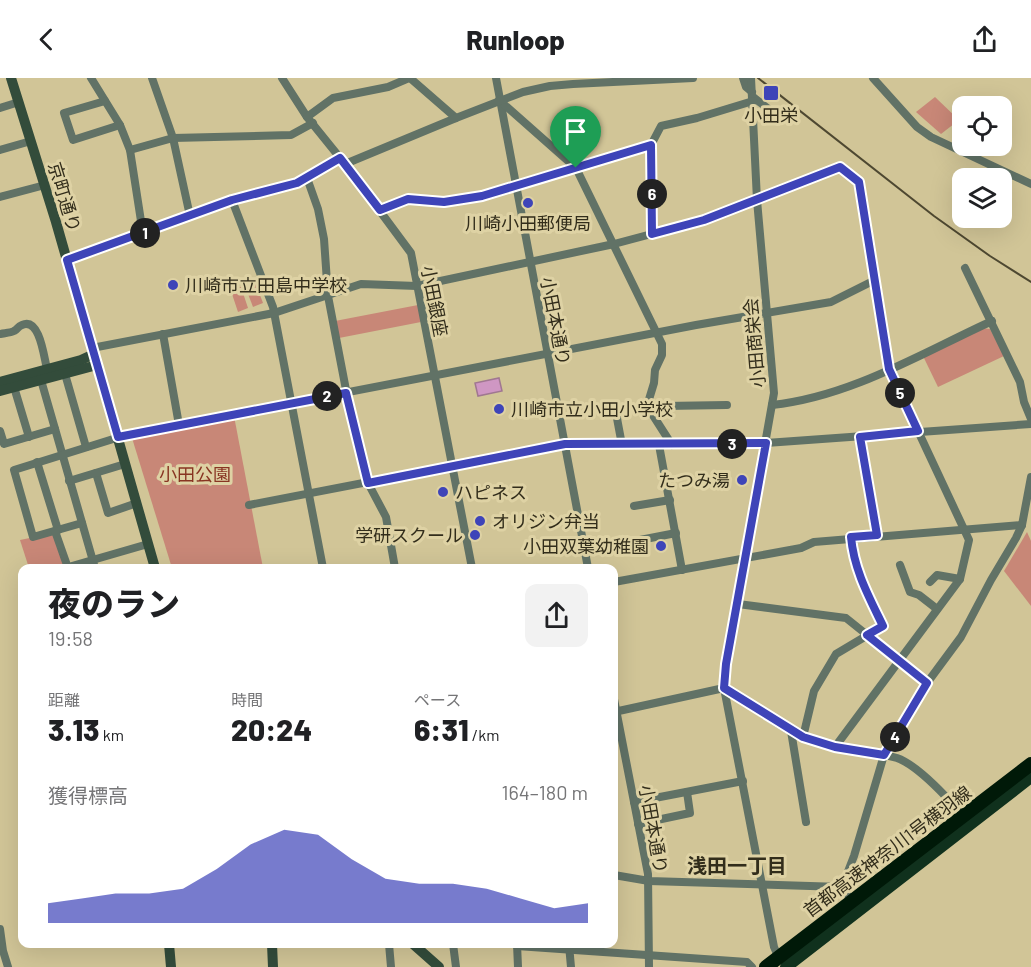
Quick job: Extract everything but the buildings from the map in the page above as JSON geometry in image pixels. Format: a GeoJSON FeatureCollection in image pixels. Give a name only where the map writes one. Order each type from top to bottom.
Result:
{"type":"FeatureCollection","features":[{"type":"Feature","properties":{"kind":"highway","name":"首都高速神奈川1号横羽線"},"geometry":{"type":"LineString","coordinates":[[765,967],[1031,763]]}},
{"type":"Feature","properties":{"kind":"highway","name":"首都高速神奈川1号横羽線"},"geometry":{"type":"LineString","coordinates":[[778,962],[1031,775]]}},
{"type":"Feature","properties":{"kind":"main road"},"geometry":{"type":"LineString","coordinates":[[765,967],[778,962],[854,904],[960,814],[1031,763]]}},
{"type":"Feature","properties":{"kind":"main road"},"geometry":{"type":"LineString","coordinates":[[786,967],[1031,775]]}},
{"type":"Feature","properties":{"kind":"street","name":"京町通り"},"geometry":{"type":"LineString","coordinates":[[11,78],[45,185],[154,564]]}},
{"type":"Feature","properties":{"kind":"street"},"geometry":{"type":"LineString","coordinates":[[91,78],[120,126],[130,150],[143,234]]}},
{"type":"Feature","properties":{"kind":"street"},"geometry":{"type":"LineString","coordinates":[[152,78],[173,138],[190,216]]}},
{"type":"Feature","properties":{"kind":"street","name":"小田銀座"},"geometry":{"type":"LineString","coordinates":[[282,78],[307,117],[411,253],[471,564]]}},
{"type":"Feature","properties":{"kind":"street"},"geometry":{"type":"LineString","coordinates":[[307,117],[333,98],[388,87],[410,78],[456,118]]}},
{"type":"Feature","properties":{"kind":"street","name":"小田本通り"},"geometry":{"type":"LineString","coordinates":[[495,78],[587,564]]}},
{"type":"Feature","properties":{"kind":"street"},"geometry":{"type":"LineString","coordinates":[[67,260],[232,200],[297,183],[342,161],[500,100],[573,81],[693,78]]}},
{"type":"Feature","properties":{"kind":"street"},"geometry":{"type":"LineString","coordinates":[[743,78],[753,96],[779,117]]}},
{"type":"Feature","properties":{"kind":"street","name":"小田商栄会"},"geometry":{"type":"LineString","coordinates":[[751,78],[757,200],[773,374],[772,405],[724,688],[778,962]]}},
{"type":"Feature","properties":{"kind":"street"},"geometry":{"type":"LineString","coordinates":[[873,78],[917,127],[931,137],[1031,184]]}},
{"type":"Feature","properties":{"kind":"street"},"geometry":{"type":"LineString","coordinates":[[652,234],[651,145],[662,126],[753,96]]}},
{"type":"Feature","properties":{"kind":"street"},"geometry":{"type":"LineString","coordinates":[[500,100],[576,168],[614,244],[662,344],[662,355],[655,370],[647,406],[672,445]]}},
{"type":"Feature","properties":{"kind":"street"},"geometry":{"type":"LineString","coordinates":[[105,101],[64,113],[73,140],[120,126]]}},
{"type":"Feature","properties":{"kind":"street"},"geometry":{"type":"LineString","coordinates":[[0,108],[19,102]]}},
{"type":"Feature","properties":{"kind":"street"},"geometry":{"type":"LineString","coordinates":[[130,150],[173,138],[291,135],[313,123]]}},
{"type":"Feature","properties":{"kind":"street"},"geometry":{"type":"LineString","coordinates":[[0,150],[31,141]]}},
{"type":"Feature","properties":{"kind":"street"},"geometry":{"type":"LineString","coordinates":[[380,210],[408,199],[449,202],[516,186],[651,145]]}},
{"type":"Feature","properties":{"kind":"street"},"geometry":{"type":"LineString","coordinates":[[0,382],[81,360],[93,351],[163,334],[274,313],[361,284],[417,286],[614,244],[704,220],[840,167],[859,182],[889,369],[969,540],[960,579],[835,747]]}},
{"type":"Feature","properties":{"kind":"street"},"geometry":{"type":"LineString","coordinates":[[308,178],[318,209],[324,239],[328,296],[346,393],[368,483],[386,518],[395,564]]}},
{"type":"Feature","properties":{"kind":"street"},"geometry":{"type":"LineString","coordinates":[[0,197],[45,185]]}},
{"type":"Feature","properties":{"kind":"street"},"geometry":{"type":"LineString","coordinates":[[232,200],[274,313],[322,564]]}},
{"type":"Feature","properties":{"kind":"street"},"geometry":{"type":"LineString","coordinates":[[965,268],[1020,382],[1024,402],[1031,419]]}},
{"type":"Feature","properties":{"kind":"street"},"geometry":{"type":"LineString","coordinates":[[82,523],[33,537],[14,470],[118,437],[831,302],[875,280]]}},
{"type":"Feature","properties":{"kind":"street"},"geometry":{"type":"LineString","coordinates":[[772,405],[792,403],[865,381],[992,321]]}},
{"type":"Feature","properties":{"kind":"street"},"geometry":{"type":"LineString","coordinates":[[0,334],[15,330],[21,325],[34,326],[38,332],[47,369]]}},
{"type":"Feature","properties":{"kind":"street"},"geometry":{"type":"LineString","coordinates":[[163,334],[180,425]]}},
{"type":"Feature","properties":{"kind":"street"},"geometry":{"type":"LineString","coordinates":[[0,391],[97,365]]}},
{"type":"Feature","properties":{"kind":"street"},"geometry":{"type":"LineString","coordinates":[[65,374],[86,447]]}},
{"type":"Feature","properties":{"kind":"street"},"geometry":{"type":"LineString","coordinates":[[41,380],[94,564],[148,544]]}},
{"type":"Feature","properties":{"kind":"street"},"geometry":{"type":"LineString","coordinates":[[14,387],[28,437]]}},
{"type":"Feature","properties":{"kind":"street"},"geometry":{"type":"LineString","coordinates":[[650,411],[666,406],[727,405]]}},
{"type":"Feature","properties":{"kind":"street"},"geometry":{"type":"LineString","coordinates":[[616,413],[622,444]]}},
{"type":"Feature","properties":{"kind":"street"},"geometry":{"type":"LineString","coordinates":[[249,505],[565,444],[766,443],[1031,424]]}},
{"type":"Feature","properties":{"kind":"street"},"geometry":{"type":"LineString","coordinates":[[0,431],[4,444],[54,429]]}},
{"type":"Feature","properties":{"kind":"street"},"geometry":{"type":"LineString","coordinates":[[860,437],[877,535]]}},
{"type":"Feature","properties":{"kind":"street"},"geometry":{"type":"LineString","coordinates":[[659,445],[682,570]]}},
{"type":"Feature","properties":{"kind":"street"},"geometry":{"type":"LineString","coordinates":[[37,462],[65,564]]}},
{"type":"Feature","properties":{"kind":"street"},"geometry":{"type":"LineString","coordinates":[[69,481],[125,464]]}},
{"type":"Feature","properties":{"kind":"street"},"geometry":{"type":"LineString","coordinates":[[96,473],[108,513],[137,503]]}},
{"type":"Feature","properties":{"kind":"street"},"geometry":{"type":"LineString","coordinates":[[842,887],[854,856],[884,755],[927,683],[961,637],[1022,525],[1031,477]]}},
{"type":"Feature","properties":{"kind":"street"},"geometry":{"type":"LineString","coordinates":[[634,506],[670,500]]}},
{"type":"Feature","properties":{"kind":"street"},"geometry":{"type":"LineString","coordinates":[[618,581],[801,548],[814,542],[851,537],[1022,525]]}},
{"type":"Feature","properties":{"kind":"street"},"geometry":{"type":"LineString","coordinates":[[640,540],[676,533]]}},
{"type":"Feature","properties":{"kind":"street"},"geometry":{"type":"LineString","coordinates":[[803,737],[814,691],[836,654],[883,626],[861,581],[851,537]]}},
{"type":"Feature","properties":{"kind":"street"},"geometry":{"type":"LineString","coordinates":[[900,565],[910,591],[937,609]]}},
{"type":"Feature","properties":{"kind":"street"},"geometry":{"type":"LineString","coordinates":[[930,582],[937,575],[960,579]]}},
{"type":"Feature","properties":{"kind":"street"},"geometry":{"type":"LineString","coordinates":[[738,604],[846,618],[927,683]]}},
{"type":"Feature","properties":{"kind":"street"},"geometry":{"type":"LineString","coordinates":[[618,710],[724,688],[803,737],[835,747],[899,759],[930,781],[956,806],[967,826]]}},
{"type":"Feature","properties":{"kind":"street","name":"小田本通り"},"geometry":{"type":"LineString","coordinates":[[618,725],[649,881],[649,967]]}},
{"type":"Feature","properties":{"kind":"street"},"geometry":{"type":"LineString","coordinates":[[791,731],[806,822]]}},
{"type":"Feature","properties":{"kind":"street"},"geometry":{"type":"LineString","coordinates":[[634,802],[743,781]]}},
{"type":"Feature","properties":{"kind":"street"},"geometry":{"type":"LineString","coordinates":[[638,824],[690,813],[687,792]]}},
{"type":"Feature","properties":{"kind":"street"},"geometry":{"type":"LineString","coordinates":[[618,876],[649,881],[842,887]]}},
{"type":"Feature","properties":{"kind":"street"},"geometry":{"type":"LineString","coordinates":[[842,887],[854,904]]}},
{"type":"Feature","properties":{"kind":"street"},"geometry":{"type":"LineString","coordinates":[[0,929],[8,967]]}},
{"type":"Feature","properties":{"kind":"street"},"geometry":{"type":"LineString","coordinates":[[169,948],[171,967]]}},
{"type":"Feature","properties":{"kind":"street"},"geometry":{"type":"LineString","coordinates":[[272,948],[273,967]]}},
{"type":"Feature","properties":{"kind":"street"},"geometry":{"type":"LineString","coordinates":[[389,948],[391,967]]}},
{"type":"Feature","properties":{"kind":"street"},"geometry":{"type":"LineString","coordinates":[[418,948],[439,967]]}},
{"type":"Feature","properties":{"kind":"street"},"geometry":{"type":"LineString","coordinates":[[454,948],[456,967]]}},
{"type":"Feature","properties":{"kind":"street"},"geometry":{"type":"LineString","coordinates":[[517,948],[518,967]]}},
{"type":"Feature","properties":{"kind":"street"},"geometry":{"type":"LineString","coordinates":[[569,948],[571,967]]}},
{"type":"Feature","properties":{"kind":"street"},"geometry":{"type":"LineString","coordinates":[[589,948],[747,962],[752,967]]}},
{"type":"Feature","properties":{"kind":"green space"},"geometry":{"type":"Polygon","coordinates":[[[935,97],[952,113],[952,125],[941,134],[916,112],[935,97]]]}},
{"type":"Feature","properties":{"kind":"green space"},"geometry":{"type":"Polygon","coordinates":[[[255,282],[263,303],[253,307],[245,286],[255,282]]]}},
{"type":"Feature","properties":{"kind":"green space"},"geometry":{"type":"Polygon","coordinates":[[[241,287],[248,308],[238,312],[231,291],[241,287]]]}},
{"type":"Feature","properties":{"kind":"green space"},"geometry":{"type":"Polygon","coordinates":[[[418,305],[421,322],[339,338],[335,321],[418,305]]]}},
{"type":"Feature","properties":{"kind":"green space"},"geometry":{"type":"Polygon","coordinates":[[[983,328],[990,329],[1004,356],[938,387],[923,356],[983,328]]]}},
{"type":"Feature","properties":{"kind":"green space","name":"小田公園"},"geometry":{"type":"Polygon","coordinates":[[[234,416],[262,564],[171,564],[132,438],[134,435],[234,416]]]}},
{"type":"Feature","properties":{"kind":"green space"},"geometry":{"type":"Polygon","coordinates":[[[1027,532],[1031,541],[1031,606],[1004,571],[1027,532]]]}},
{"type":"Feature","properties":{"kind":"green space"},"geometry":{"type":"Polygon","coordinates":[[[54,533],[64,564],[28,564],[20,540],[54,533]]]}},
{"type":"Feature","properties":{"kind":"shaded area"},"geometry":{"type":"Polygon","coordinates":[[[499,378],[502,391],[478,396],[475,383],[499,378]]]}},
{"type":"Feature","properties":{"kind":"railway"},"geometry":{"type":"LineString","coordinates":[[758,78],[934,216],[1031,282]]}},
{"type":"Feature","properties":{"kind":"place","name":"小田栄"},"geometry":{"type":"Point","coordinates":[771,93]}},
{"type":"Feature","properties":{"kind":"place","name":"川崎小田郵便局"},"geometry":{"type":"Point","coordinates":[528,203]}},
{"type":"Feature","properties":{"kind":"place","name":"川崎市立田島中学校"},"geometry":{"type":"Point","coordinates":[173,285]}},
{"type":"Feature","properties":{"kind":"place","name":"川崎市立小田小学校"},"geometry":{"type":"Point","coordinates":[499,409]}},
{"type":"Feature","properties":{"kind":"place","name":"たつみ湯"},"geometry":{"type":"Point","coordinates":[742,480]}},
{"type":"Feature","properties":{"kind":"place","name":"ハピネス"},"geometry":{"type":"Point","coordinates":[443,492]}},
{"type":"Feature","properties":{"kind":"place","name":"オリジン弁当"},"geometry":{"type":"Point","coordinates":[480,521]}},
{"type":"Feature","properties":{"kind":"place","name":"学研スクール"},"geometry":{"type":"Point","coordinates":[475,535]}},
{"type":"Feature","properties":{"kind":"place","name":"小田双葉幼稚園"},"geometry":{"type":"Point","coordinates":[661,546]}},
{"type":"Feature","properties":{"kind":"district","name":"浅田一丁目"},"geometry":{"type":"Point","coordinates":[737,865]}},
{"type":"Feature","properties":{"kind":"route"},"geometry":{"type":"LineString","coordinates":[[651,145],[652,234],[704,220],[840,167],[859,182],[889,369],[918,431],[860,437],[877,535],[851,537],[852,549],[861,581],[883,626],[867,635],[927,683],[884,755],[835,747],[803,737],[724,688],[726,664],[766,443],[565,444],[368,483],[346,393],[118,437],[67,260],[232,200],[297,183],[340,158],[380,210],[408,199],[449,202],[482,196],[576,168],[651,145]]}}]}
